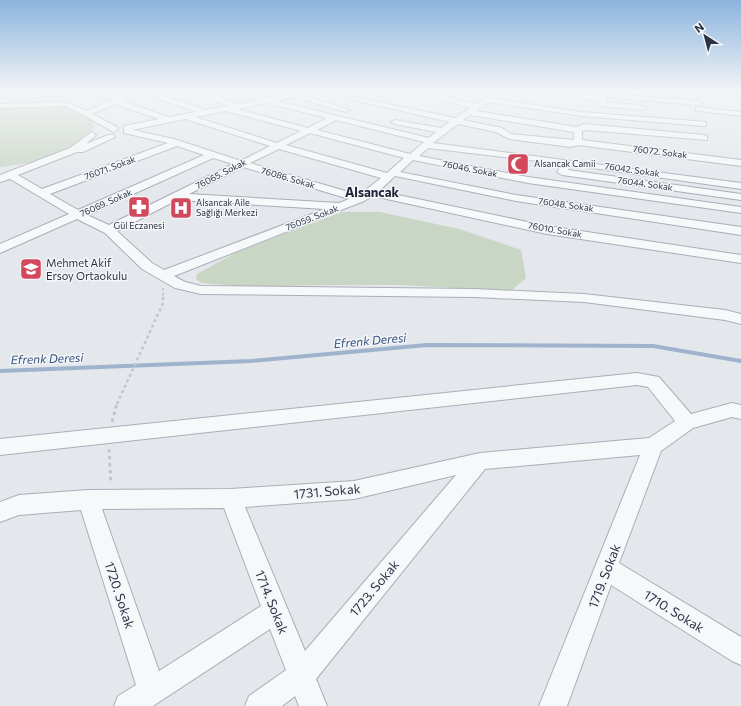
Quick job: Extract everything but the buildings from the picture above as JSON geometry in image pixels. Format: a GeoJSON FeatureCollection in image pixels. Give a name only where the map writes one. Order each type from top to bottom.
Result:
{"type":"FeatureCollection","features":[{"type":"Feature","properties":{"kind":"street"},"geometry":{"type":"LineString","coordinates":[[92,134],[97,124]]}},
{"type":"Feature","properties":{"kind":"street"},"geometry":{"type":"LineString","coordinates":[[103,124],[118,132]]}},
{"type":"Feature","properties":{"kind":"street"},"geometry":{"type":"LineString","coordinates":[[54,158],[91,146],[118,132],[153,124]]}},
{"type":"Feature","properties":{"kind":"street","name":"76048. Sokak"},"geometry":{"type":"LineString","coordinates":[[206,124],[278,146],[391,175],[516,198],[741,231]]}},
{"type":"Feature","properties":{"kind":"street","name":"76046. Sokak"},"geometry":{"type":"LineString","coordinates":[[285,124],[411,157],[528,180],[741,210]]}},
{"type":"Feature","properties":{"kind":"street","name":"76065. Sokak"},"geometry":{"type":"LineString","coordinates":[[109,230],[322,124]]}},
{"type":"Feature","properties":{"kind":"street","name":"76042. Sokak"},"geometry":{"type":"LineString","coordinates":[[356,124],[429,143],[741,186]]}},
{"type":"Feature","properties":{"kind":"street"},"geometry":{"type":"LineString","coordinates":[[406,124],[443,131]]}},
{"type":"Feature","properties":{"kind":"street","name":"76059. Sokak"},"geometry":{"type":"LineString","coordinates":[[162,275],[360,199],[371,192],[452,124]]}},
{"type":"Feature","properties":{"kind":"street","name":"76072. Sokak"},"geometry":{"type":"LineString","coordinates":[[470,124],[499,130],[509,136],[571,144],[578,142],[741,163]]}},
{"type":"Feature","properties":{"kind":"street"},"geometry":{"type":"LineString","coordinates":[[556,124],[581,128],[704,138]]}},
{"type":"Feature","properties":{"kind":"street"},"geometry":{"type":"LineString","coordinates":[[703,124],[704,138],[709,159]]}},
{"type":"Feature","properties":{"kind":"street","name":"76086. Sokak"},"geometry":{"type":"LineString","coordinates":[[142,126],[174,142]]}},
{"type":"Feature","properties":{"kind":"street"},"geometry":{"type":"LineString","coordinates":[[578,142],[581,128]]}},
{"type":"Feature","properties":{"kind":"street"},"geometry":{"type":"LineString","coordinates":[[0,179],[73,150],[92,134],[101,130],[118,132]]}},
{"type":"Feature","properties":{"kind":"street","name":"76086. Sokak"},"geometry":{"type":"LineString","coordinates":[[118,132],[174,142],[212,156],[360,199]]}},
{"type":"Feature","properties":{"kind":"street","name":"76071. Sokak"},"geometry":{"type":"LineString","coordinates":[[42,193],[174,142]]}},
{"type":"Feature","properties":{"kind":"street","name":"76069. Sokak"},"geometry":{"type":"LineString","coordinates":[[0,249],[212,156]]}},
{"type":"Feature","properties":{"kind":"street"},"geometry":{"type":"LineString","coordinates":[[502,220],[541,159]]}},
{"type":"Feature","properties":{"kind":"street","name":"76044. Sokak"},"geometry":{"type":"LineString","coordinates":[[568,162],[562,172],[741,197]]}},
{"type":"Feature","properties":{"kind":"street"},"geometry":{"type":"LineString","coordinates":[[11,175],[78,215],[109,230],[148,266],[162,275],[180,285],[201,290],[474,293],[584,298],[725,315],[741,319]]}},
{"type":"Feature","properties":{"kind":"street","name":"76010. Sokak"},"geometry":{"type":"LineString","coordinates":[[371,192],[548,230],[741,260]]}},
{"type":"Feature","properties":{"kind":"street"},"geometry":{"type":"LineString","coordinates":[[175,197],[342,206]]}},
{"type":"Feature","properties":{"kind":"street"},"geometry":{"type":"LineString","coordinates":[[0,446],[637,379],[652,381],[687,422]]}},
{"type":"Feature","properties":{"kind":"street"},"geometry":{"type":"LineString","coordinates":[[653,446],[687,422],[732,410],[741,412]]}},
{"type":"Feature","properties":{"kind":"street","name":"1731. Sokak"},"geometry":{"type":"LineString","coordinates":[[6,507],[88,500],[231,498],[354,490],[480,461],[653,446]]}},
{"type":"Feature","properties":{"kind":"street","name":"1719. Sokak"},"geometry":{"type":"LineString","coordinates":[[553,706],[653,446]]}},
{"type":"Feature","properties":{"kind":"street","name":"1723. Sokak"},"geometry":{"type":"LineString","coordinates":[[259,706],[302,675],[480,461]]}},
{"type":"Feature","properties":{"kind":"street","name":"1714. Sokak"},"geometry":{"type":"LineString","coordinates":[[231,498],[313,706]]}},
{"type":"Feature","properties":{"kind":"street","name":"1720. Sokak"},"geometry":{"type":"LineString","coordinates":[[88,500],[152,690]]}},
{"type":"Feature","properties":{"kind":"street","name":"1710. Sokak"},"geometry":{"type":"LineString","coordinates":[[606,569],[741,652]]}},
{"type":"Feature","properties":{"kind":"street"},"geometry":{"type":"LineString","coordinates":[[128,706],[275,611]]}},
{"type":"Feature","properties":{"kind":"path"},"geometry":{"type":"LineString","coordinates":[[113,500],[109,458],[109,435],[116,406],[163,303]]}},
{"type":"Feature","properties":{"kind":"green space"},"geometry":{"type":"Polygon","coordinates":[[[0,124],[93,124],[94,127],[86,137],[65,152],[52,157],[26,163],[0,167],[0,124]]]}},
{"type":"Feature","properties":{"kind":"green space"},"geometry":{"type":"Polygon","coordinates":[[[342,212],[380,212],[459,229],[521,250],[526,278],[511,291],[399,285],[250,287],[202,283],[196,279],[197,274],[237,252],[342,212]]]}},
{"type":"Feature","properties":{"kind":"waterway","name":"Efrenk Deresi"},"geometry":{"type":"LineString","coordinates":[[0,371],[251,361],[427,345],[653,346],[741,361]]}},
{"type":"Feature","properties":{"kind":"place","name":"Alsancak Camii"},"geometry":{"type":"Point","coordinates":[518,164]}},
{"type":"Feature","properties":{"kind":"place","name":"Gül Eczanesi"},"geometry":{"type":"Point","coordinates":[139,207]}},
{"type":"Feature","properties":{"kind":"place","name":"Alsancak Aile Sağlığı Merkezi"},"geometry":{"type":"Point","coordinates":[181,208]}},
{"type":"Feature","properties":{"kind":"place","name":"Mehmet Akif Ersoy Ortaokulu"},"geometry":{"type":"Point","coordinates":[31,269]}},
{"type":"Feature","properties":{"kind":"district","name":"Alsancak"},"geometry":{"type":"Point","coordinates":[372,192]}}]}
